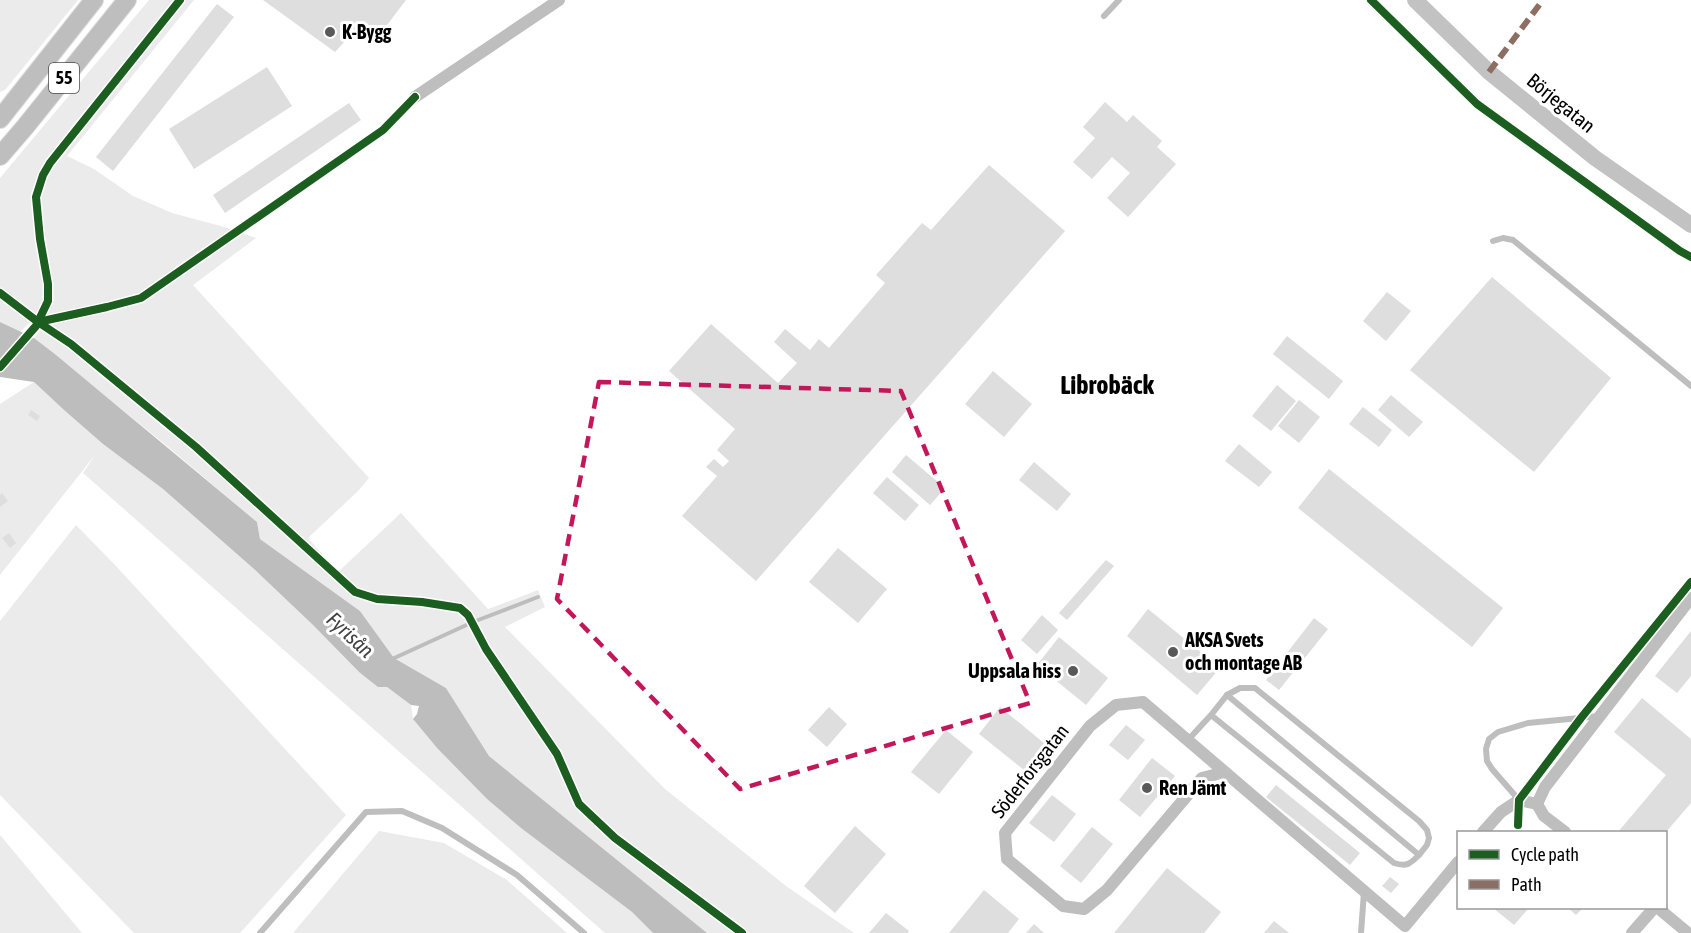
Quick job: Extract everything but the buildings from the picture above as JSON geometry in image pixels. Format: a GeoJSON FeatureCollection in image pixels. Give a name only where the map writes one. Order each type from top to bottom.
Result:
{"type":"FeatureCollection","features":[{"type":"Feature","properties":{"kind":"main road","name":"55"},"geometry":{"type":"LineString","coordinates":[[1,115],[94,0]]}},
{"type":"Feature","properties":{"kind":"main road","name":"55"},"geometry":{"type":"LineString","coordinates":[[0,156],[127,0]]}},
{"type":"Feature","properties":{"kind":"main road","name":"Börjegatan"},"geometry":{"type":"LineString","coordinates":[[1415,0],[1489,72],[1595,158],[1691,225]]}},
{"type":"Feature","properties":{"kind":"street"},"geometry":{"type":"LineString","coordinates":[[415,97],[559,0]]}},
{"type":"Feature","properties":{"kind":"street"},"geometry":{"type":"LineString","coordinates":[[1537,804],[1545,787],[1691,598]]}},
{"type":"Feature","properties":{"kind":"street","name":"Söderforsgatan"},"geometry":{"type":"LineString","coordinates":[[1225,772],[1202,778],[1107,890],[1084,909],[1063,906],[1007,859],[1005,833],[1090,726],[1116,705],[1143,702],[1364,890],[1402,930],[1457,863]]}},
{"type":"Feature","properties":{"kind":"street"},"geometry":{"type":"LineString","coordinates":[[1485,831],[1501,812],[1519,800],[1537,804],[1544,816],[1564,831]]}},
{"type":"Feature","properties":{"kind":"street"},"geometry":{"type":"LineString","coordinates":[[1632,933],[1655,909]]}},
{"type":"Feature","properties":{"kind":"street"},"geometry":{"type":"LineString","coordinates":[[1657,909],[1688,933]]}},
{"type":"Feature","properties":{"kind":"lane"},"geometry":{"type":"LineString","coordinates":[[1104,16],[1119,0]]}},
{"type":"Feature","properties":{"kind":"lane"},"geometry":{"type":"LineString","coordinates":[[1493,241],[1503,238],[1513,240],[1691,386]]}},
{"type":"Feature","properties":{"kind":"lane"},"geometry":{"type":"LineString","coordinates":[[1188,740],[1227,695],[1240,688],[1255,687],[1419,821],[1430,838],[1427,845],[1411,863],[1403,866],[1394,863],[1211,715]]}},
{"type":"Feature","properties":{"kind":"lane"},"geometry":{"type":"LineString","coordinates":[[1227,695],[1419,855]]}},
{"type":"Feature","properties":{"kind":"lane"},"geometry":{"type":"LineString","coordinates":[[1519,800],[1487,761],[1486,749],[1489,739],[1498,732],[1528,723],[1600,716]]}},
{"type":"Feature","properties":{"kind":"lane"},"geometry":{"type":"LineString","coordinates":[[260,933],[366,812],[402,812],[442,828],[517,875],[584,933]]}},
{"type":"Feature","properties":{"kind":"lane"},"geometry":{"type":"LineString","coordinates":[[1361,933],[1364,890]]}},
{"type":"Feature","properties":{"kind":"highlighted area"},"geometry":{"type":"Polygon","coordinates":[[[599,382],[901,391],[1030,703],[740,789],[557,599],[599,382]]]}},
{"type":"Feature","properties":{"kind":"shaded area"},"geometry":{"type":"Polygon","coordinates":[[[0,0],[78,0],[5,90],[0,92],[0,0]]]}},
{"type":"Feature","properties":{"kind":"shaded area"},"geometry":{"type":"Polygon","coordinates":[[[149,0],[194,0],[67,156],[94,169],[133,196],[172,213],[256,238],[193,285],[369,478],[308,538],[338,572],[401,513],[488,609],[538,590],[545,607],[505,627],[665,789],[786,886],[854,933],[707,933],[489,756],[446,688],[394,658],[360,611],[260,539],[257,522],[34,338],[44,326],[33,319],[20,332],[0,322],[0,178],[149,0]]]}},
{"type":"Feature","properties":{"kind":"shaded area"},"geometry":{"type":"Polygon","coordinates":[[[34,382],[103,444],[163,489],[254,569],[359,672],[387,687],[411,705],[413,719],[437,748],[487,799],[521,828],[632,912],[653,933],[605,933],[83,473],[95,455],[0,575],[0,404],[34,382]]]}},
{"type":"Feature","properties":{"kind":"shaded area"},"geometry":{"type":"Polygon","coordinates":[[[76,525],[346,815],[240,933],[134,933],[0,795],[0,621],[76,525]]]}},
{"type":"Feature","properties":{"kind":"shaded area"},"geometry":{"type":"Polygon","coordinates":[[[379,831],[444,843],[507,880],[567,933],[293,933],[379,831]]]}},
{"type":"Feature","properties":{"kind":"shaded area"},"geometry":{"type":"Polygon","coordinates":[[[0,835],[82,933],[0,933],[0,835]]]}},
{"type":"Feature","properties":{"kind":"water","name":"Fyrisån"},"geometry":{"type":"Polygon","coordinates":[[[0,322],[34,338],[56,355],[257,522],[260,539],[360,611],[394,658],[446,688],[489,756],[707,933],[653,933],[632,912],[521,828],[487,799],[437,748],[413,719],[419,706],[411,705],[387,687],[378,687],[359,672],[254,569],[163,489],[103,444],[34,382],[0,377],[0,322]]]}},
{"type":"Feature","properties":{"kind":"waterway"},"geometry":{"type":"LineString","coordinates":[[390,660],[473,622],[538,597]]}},
{"type":"Feature","properties":{"kind":"marked path"},"geometry":{"type":"LineString","coordinates":[[1489,72],[1543,0]]}},
{"type":"Feature","properties":{"kind":"cycle path"},"geometry":{"type":"LineString","coordinates":[[0,367],[36,326],[48,301],[48,284],[36,197],[43,175],[50,163],[180,0]]}},
{"type":"Feature","properties":{"kind":"cycle path"},"geometry":{"type":"LineString","coordinates":[[1371,0],[1477,104],[1691,257]]}},
{"type":"Feature","properties":{"kind":"cycle path"},"geometry":{"type":"LineString","coordinates":[[38,322],[141,298],[383,130],[415,97]]}},
{"type":"Feature","properties":{"kind":"cycle path"},"geometry":{"type":"LineString","coordinates":[[0,293],[71,344],[196,447],[355,592],[377,599],[422,602],[460,608],[468,615],[486,649],[557,754],[579,804],[615,838],[742,933]]}},
{"type":"Feature","properties":{"kind":"cycle path"},"geometry":{"type":"LineString","coordinates":[[1518,825],[1519,800],[1581,718],[1691,582]]}},
{"type":"Feature","properties":{"kind":"place","name":"K-Bygg"},"geometry":{"type":"Point","coordinates":[330,32]}},
{"type":"Feature","properties":{"kind":"place","name":"AKSA Svets och montage AB"},"geometry":{"type":"Point","coordinates":[1173,652]}},
{"type":"Feature","properties":{"kind":"place","name":"Uppsala hiss"},"geometry":{"type":"Point","coordinates":[1073,671]}},
{"type":"Feature","properties":{"kind":"place","name":"Ren Jämt"},"geometry":{"type":"Point","coordinates":[1147,788]}},
{"type":"Feature","properties":{"kind":"district","name":"Librobäck"},"geometry":{"type":"Point","coordinates":[1107,385]}}]}
